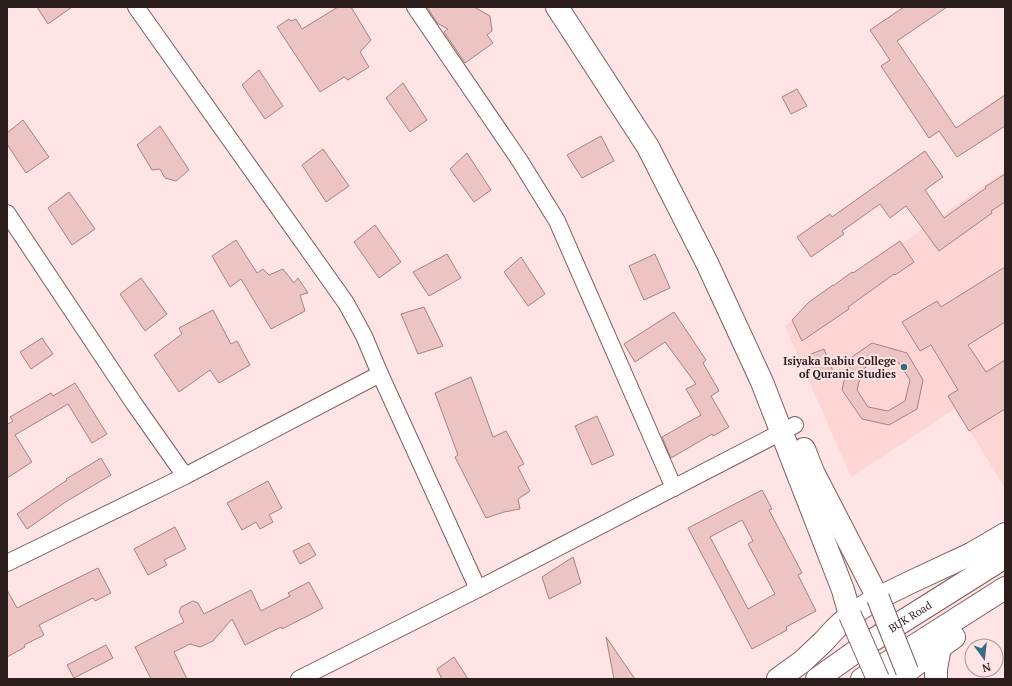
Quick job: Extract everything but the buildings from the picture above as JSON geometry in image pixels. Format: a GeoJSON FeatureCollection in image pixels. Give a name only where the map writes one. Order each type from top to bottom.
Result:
{"type":"FeatureCollection","features":[{"type":"Feature","properties":{"kind":"main road"},"geometry":{"type":"LineString","coordinates":[[557,7],[648,147],[707,263],[762,382],[813,472],[878,598],[904,676],[940,647],[1005,600]]}},
{"type":"Feature","properties":{"kind":"main road"},"geometry":{"type":"LineString","coordinates":[[574,7],[661,140],[721,257],[776,376],[789,428],[850,615],[878,679]]}},
{"type":"Feature","properties":{"kind":"main road"},"geometry":{"type":"LineString","coordinates":[[778,679],[803,661],[835,628],[850,615],[878,598],[971,554],[1005,534]]}},
{"type":"Feature","properties":{"kind":"main road","name":"BUK Road"},"geometry":{"type":"LineString","coordinates":[[817,679],[862,647],[1005,556]]}},
{"type":"Feature","properties":{"kind":"main road"},"geometry":{"type":"LineString","coordinates":[[862,679],[1005,588]]}},
{"type":"Feature","properties":{"kind":"main road"},"geometry":{"type":"LineString","coordinates":[[936,679],[936,669],[940,647]]}},
{"type":"Feature","properties":{"kind":"street"},"geometry":{"type":"LineString","coordinates":[[136,7],[346,303],[364,336],[478,589]]}},
{"type":"Feature","properties":{"kind":"street"},"geometry":{"type":"LineString","coordinates":[[415,7],[520,161],[557,221],[674,488]]}},
{"type":"Feature","properties":{"kind":"street"},"geometry":{"type":"LineString","coordinates":[[7,213],[135,405],[185,476]]}},
{"type":"Feature","properties":{"kind":"street"},"geometry":{"type":"LineString","coordinates":[[7,563],[185,476],[380,374]]}},
{"type":"Feature","properties":{"kind":"street"},"geometry":{"type":"LineString","coordinates":[[299,679],[478,589],[789,428]]}},
{"type":"Feature","properties":{"kind":"shaded area","name":"Isiyaka Rabiu College of Quranic Studies"},"geometry":{"type":"Polygon","coordinates":[[[1005,171],[1005,488],[956,408],[851,477],[785,326],[1005,171]]]}},
{"type":"Feature","properties":{"kind":"place","name":"Isiyaka Rabiu College of Quranic Studies"},"geometry":{"type":"Point","coordinates":[904,367]}}]}
